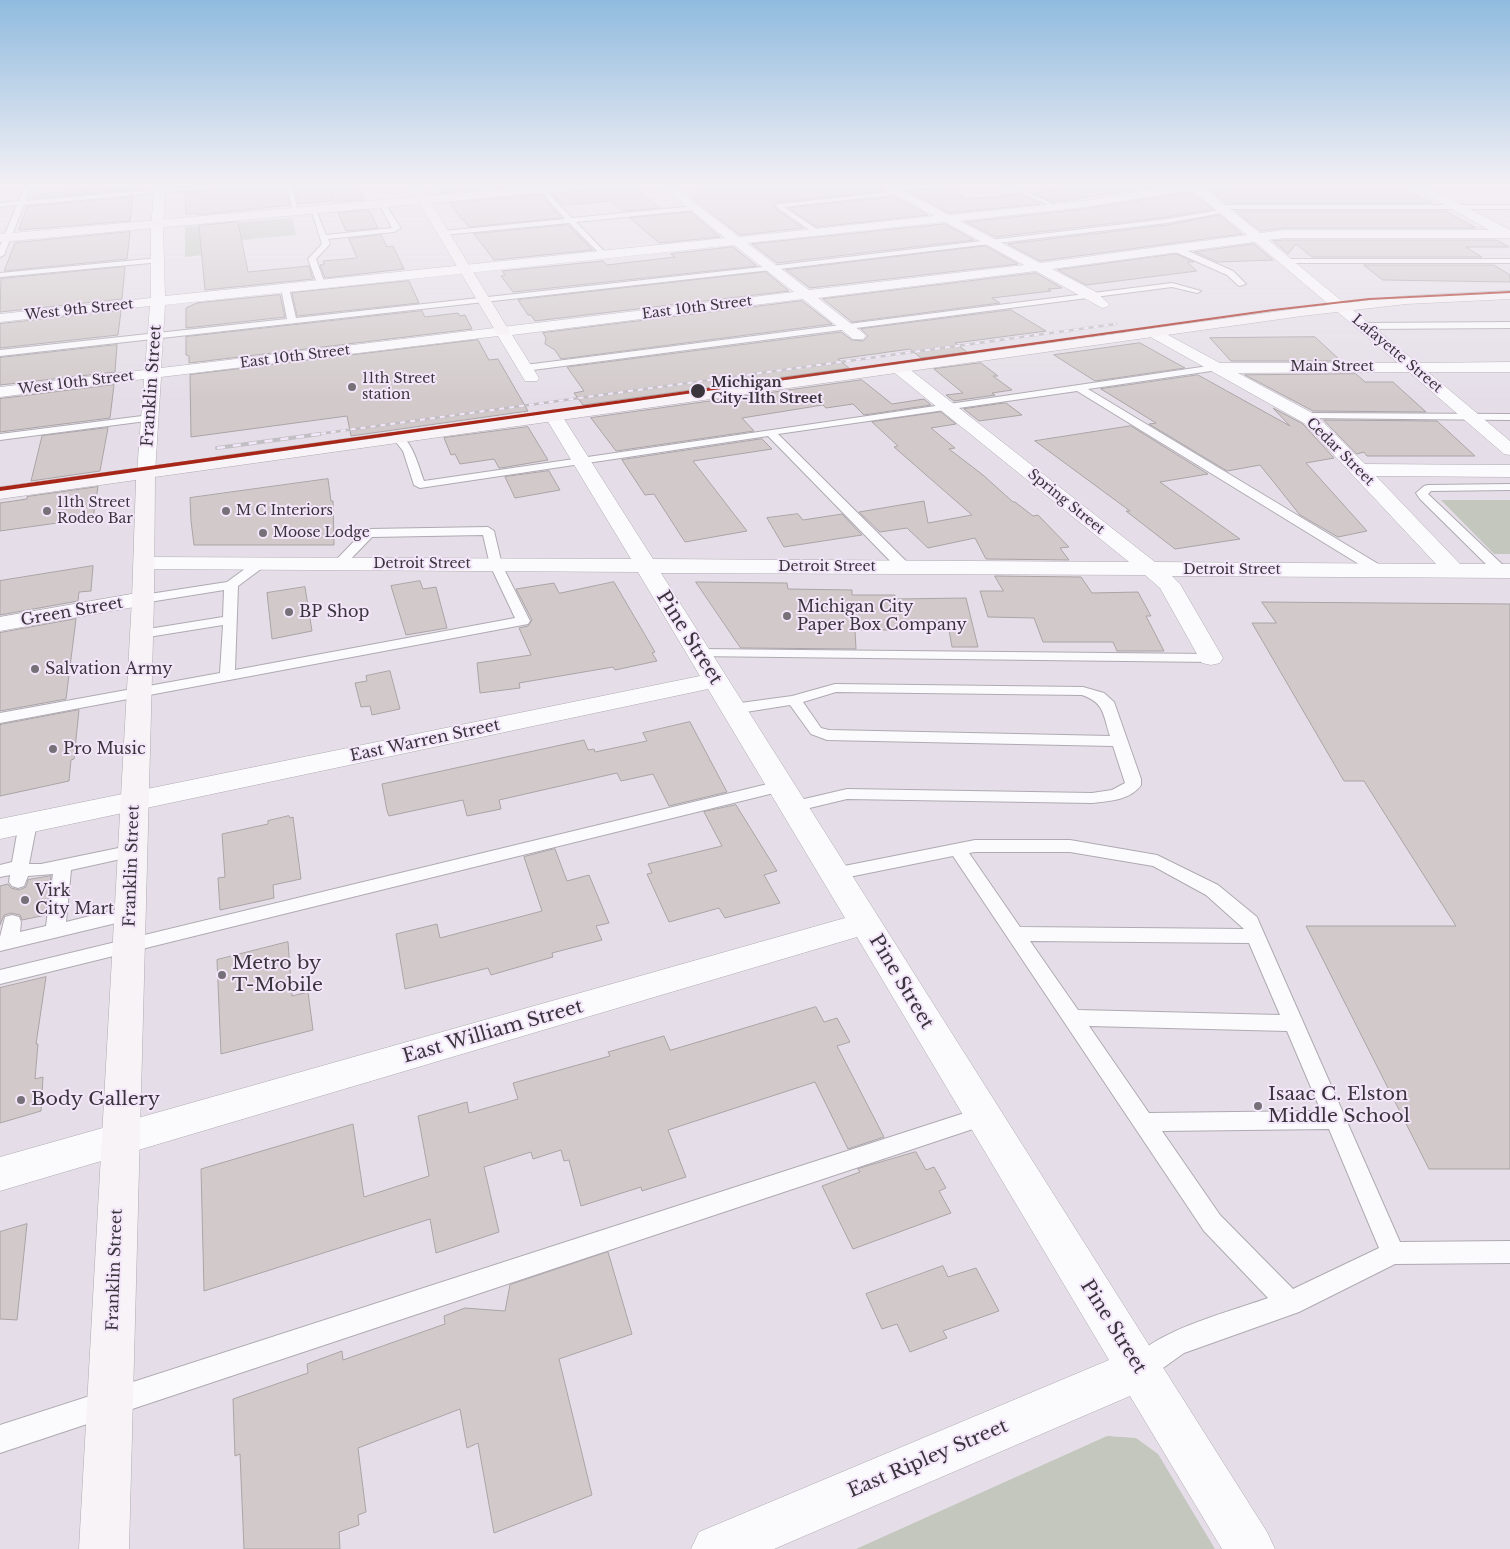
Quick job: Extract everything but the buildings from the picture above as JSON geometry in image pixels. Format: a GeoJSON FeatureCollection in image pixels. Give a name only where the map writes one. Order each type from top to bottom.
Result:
{"type":"FeatureCollection","features":[{"type":"Feature","properties":{"kind":"street","name":"Franklin Street"},"geometry":{"type":"LineString","coordinates":[[104,1549],[140,692],[146,472],[158,301],[158,255]]}},
{"type":"Feature","properties":{"kind":"street"},"geometry":{"type":"LineString","coordinates":[[456,255],[528,373]]}},
{"type":"Feature","properties":{"kind":"street","name":"West 9th Street"},"geometry":{"type":"LineString","coordinates":[[0,318],[600,255]]}},
{"type":"Feature","properties":{"kind":"street"},"geometry":{"type":"LineString","coordinates":[[756,255],[858,336]]}},
{"type":"Feature","properties":{"kind":"street"},"geometry":{"type":"LineString","coordinates":[[1015,255],[1091,295],[1102,304]]}},
{"type":"Feature","properties":{"kind":"street","name":"East 10th Street"},"geometry":{"type":"LineString","coordinates":[[153,373],[1127,255]]}},
{"type":"Feature","properties":{"kind":"street","name":"Lafayette Street"},"geometry":{"type":"LineString","coordinates":[[1281,255],[1510,450]]}},
{"type":"Feature","properties":{"kind":"street"},"geometry":{"type":"LineString","coordinates":[[0,493],[1341,307],[1406,300],[1510,295]]}},
{"type":"Feature","properties":{"kind":"street","name":"Cedar Street"},"geometry":{"type":"LineString","coordinates":[[1152,332],[1310,420],[1360,470],[1454,571]]}},
{"type":"Feature","properties":{"kind":"street","name":"Spring Street"},"geometry":{"type":"LineString","coordinates":[[898,367],[1169,584],[1211,658]]}},
{"type":"Feature","properties":{"kind":"street","name":"Main Street"},"geometry":{"type":"LineString","coordinates":[[1215,368],[1510,367]]}},
{"type":"Feature","properties":{"kind":"street","name":"West 10th Street"},"geometry":{"type":"LineString","coordinates":[[0,392],[153,373]]}},
{"type":"Feature","properties":{"kind":"street","name":"Pine Street"},"geometry":{"type":"LineString","coordinates":[[553,415],[644,566],[866,923],[982,1116],[1250,1549]]}},
{"type":"Feature","properties":{"kind":"street"},"geometry":{"type":"LineString","coordinates":[[1360,470],[1510,471]]}},
{"type":"Feature","properties":{"kind":"street","name":"Detroit Street"},"geometry":{"type":"LineString","coordinates":[[145,563],[1506,571]]}},
{"type":"Feature","properties":{"kind":"street","name":"Green Street"},"geometry":{"type":"LineString","coordinates":[[0,624],[143,600]]}},
{"type":"Feature","properties":{"kind":"street","name":"East Warren Street"},"geometry":{"type":"LineString","coordinates":[[0,829],[135,801],[707,667]]}},
{"type":"Feature","properties":{"kind":"street","name":"East William Street"},"geometry":{"type":"LineString","coordinates":[[0,1174],[866,923]]}},
{"type":"Feature","properties":{"kind":"street","name":"East Ripley Street"},"geometry":{"type":"LineString","coordinates":[[716,1549],[1140,1370]]}},
{"type":"Feature","properties":{"kind":"lane"},"geometry":{"type":"LineString","coordinates":[[316,255],[312,259],[321,284]]}},
{"type":"Feature","properties":{"kind":"lane"},"geometry":{"type":"LineString","coordinates":[[0,353],[879,255]]}},
{"type":"Feature","properties":{"kind":"lane"},"geometry":{"type":"LineString","coordinates":[[1190,255],[1230,273],[1242,284]]}},
{"type":"Feature","properties":{"kind":"lane"},"geometry":{"type":"LineString","coordinates":[[0,275],[158,260]]}},
{"type":"Feature","properties":{"kind":"lane"},"geometry":{"type":"LineString","coordinates":[[1287,260],[1510,260]]}},
{"type":"Feature","properties":{"kind":"lane"},"geometry":{"type":"LineString","coordinates":[[528,373],[847,327],[1091,295],[1172,285],[1197,290]]}},
{"type":"Feature","properties":{"kind":"lane"},"geometry":{"type":"LineString","coordinates":[[285,288],[292,321]]}},
{"type":"Feature","properties":{"kind":"lane"},"geometry":{"type":"LineString","coordinates":[[1364,326],[1510,325]]}},
{"type":"Feature","properties":{"kind":"lane"},"geometry":{"type":"LineString","coordinates":[[397,437],[408,451],[420,485],[1215,368]]}},
{"type":"Feature","properties":{"kind":"lane"},"geometry":{"type":"LineString","coordinates":[[1078,387],[1380,571]]}},
{"type":"Feature","properties":{"kind":"lane"},"geometry":{"type":"LineString","coordinates":[[1304,416],[1510,417]]}},
{"type":"Feature","properties":{"kind":"lane"},"geometry":{"type":"LineString","coordinates":[[0,437],[150,418]]}},
{"type":"Feature","properties":{"kind":"lane"},"geometry":{"type":"LineString","coordinates":[[771,433],[904,568]]}},
{"type":"Feature","properties":{"kind":"lane"},"geometry":{"type":"LineString","coordinates":[[1506,571],[1424,498],[1422,493],[1428,488],[1510,488]]}},
{"type":"Feature","properties":{"kind":"lane"},"geometry":{"type":"LineString","coordinates":[[0,718],[523,621],[496,565],[488,531],[369,533],[338,564]]}},
{"type":"Feature","properties":{"kind":"lane"},"geometry":{"type":"LineString","coordinates":[[143,600],[231,585],[261,563]]}},
{"type":"Feature","properties":{"kind":"lane"},"geometry":{"type":"LineString","coordinates":[[227,676],[231,585]]}},
{"type":"Feature","properties":{"kind":"lane"},"geometry":{"type":"LineString","coordinates":[[142,634],[230,620]]}},
{"type":"Feature","properties":{"kind":"lane"},"geometry":{"type":"LineString","coordinates":[[707,667],[1211,658]]}},
{"type":"Feature","properties":{"kind":"lane"},"geometry":{"type":"LineString","coordinates":[[0,976],[130,930],[787,796],[847,794],[1092,798],[1126,792],[1133,785],[1133,779],[1106,702],[1092,693],[1073,690],[835,688],[794,700],[733,710]]}},
{"type":"Feature","properties":{"kind":"lane"},"geometry":{"type":"LineString","coordinates":[[794,700],[816,731],[827,735],[1120,741]]}},
{"type":"Feature","properties":{"kind":"lane"},"geometry":{"type":"LineString","coordinates":[[19,874],[28,823]]}},
{"type":"Feature","properties":{"kind":"lane"},"geometry":{"type":"LineString","coordinates":[[834,874],[975,846],[1070,846],[1157,861],[1212,890],[1250,922],[1393,1253]]}},
{"type":"Feature","properties":{"kind":"lane"},"geometry":{"type":"LineString","coordinates":[[957,849],[1212,1223],[1290,1303]]}},
{"type":"Feature","properties":{"kind":"lane"},"geometry":{"type":"LineString","coordinates":[[0,871],[19,874],[28,870],[41,870],[133,851]]}},
{"type":"Feature","properties":{"kind":"lane"},"geometry":{"type":"LineString","coordinates":[[55,931],[62,866]]}},
{"type":"Feature","properties":{"kind":"lane"},"geometry":{"type":"LineString","coordinates":[[5,943],[12,922]]}},
{"type":"Feature","properties":{"kind":"lane"},"geometry":{"type":"LineString","coordinates":[[5,943],[55,931],[130,930]]}},
{"type":"Feature","properties":{"kind":"lane"},"geometry":{"type":"LineString","coordinates":[[1015,934],[1256,936]]}},
{"type":"Feature","properties":{"kind":"lane"},"geometry":{"type":"LineString","coordinates":[[1072,1018],[1294,1023]]}},
{"type":"Feature","properties":{"kind":"lane"},"geometry":{"type":"LineString","coordinates":[[0,1439],[982,1116]]}},
{"type":"Feature","properties":{"kind":"lane"},"geometry":{"type":"LineString","coordinates":[[1143,1122],[1335,1120]]}},
{"type":"Feature","properties":{"kind":"lane"},"geometry":{"type":"LineString","coordinates":[[1140,1370],[1176,1343],[1290,1303],[1393,1253],[1510,1252]]}},
{"type":"Feature","properties":{"kind":"shaded area"},"geometry":{"type":"Polygon","coordinates":[[[1441,500],[1510,500],[1510,554],[1494,554],[1441,500]]]}},
{"type":"Feature","properties":{"kind":"shaded area"},"geometry":{"type":"Polygon","coordinates":[[[1107,1436],[1136,1438],[1158,1454],[1215,1549],[856,1549],[1107,1436]]]}},
{"type":"Feature","properties":{"kind":"railway"},"geometry":{"type":"LineString","coordinates":[[311,435],[1116,324]]}},
{"type":"Feature","properties":{"kind":"railway"},"geometry":{"type":"LineString","coordinates":[[382,435],[1128,331]]}},
{"type":"Feature","properties":{"kind":"railway"},"geometry":{"type":"LineString","coordinates":[[217,448],[320,434]]}},
{"type":"Feature","properties":{"kind":"railway"},"geometry":{"type":"LineString","coordinates":[[217,458],[391,434]]}},
{"type":"Feature","properties":{"kind":"transit line"},"geometry":{"type":"LineString","coordinates":[[0,489],[1273,310],[1369,299],[1510,292]]}},
{"type":"Feature","properties":{"kind":"place","name":"11th Street station"},"geometry":{"type":"Point","coordinates":[352,387]}},
{"type":"Feature","properties":{"kind":"place","name":"Michigan City-11th Street"},"geometry":{"type":"Point","coordinates":[698,391]}},
{"type":"Feature","properties":{"kind":"place","name":"11th Street Rodeo Bar"},"geometry":{"type":"Point","coordinates":[47,511]}},
{"type":"Feature","properties":{"kind":"place","name":"M C Interiors"},"geometry":{"type":"Point","coordinates":[226,511]}},
{"type":"Feature","properties":{"kind":"place","name":"Moose Lodge"},"geometry":{"type":"Point","coordinates":[263,533]}},
{"type":"Feature","properties":{"kind":"place","name":"BP Shop"},"geometry":{"type":"Point","coordinates":[289,612]}},
{"type":"Feature","properties":{"kind":"place","name":"Michigan City Paper Box Company"},"geometry":{"type":"Point","coordinates":[787,616]}},
{"type":"Feature","properties":{"kind":"place","name":"Salvation Army"},"geometry":{"type":"Point","coordinates":[35,669]}},
{"type":"Feature","properties":{"kind":"place","name":"Pro Music"},"geometry":{"type":"Point","coordinates":[53,749]}},
{"type":"Feature","properties":{"kind":"place","name":"Virk City Mart"},"geometry":{"type":"Point","coordinates":[25,900]}},
{"type":"Feature","properties":{"kind":"place","name":"Metro by T-Mobile"},"geometry":{"type":"Point","coordinates":[222,975]}},
{"type":"Feature","properties":{"kind":"place","name":"Body Gallery"},"geometry":{"type":"Point","coordinates":[21,1100]}},
{"type":"Feature","properties":{"kind":"place","name":"Isaac C. Elston Middle School"},"geometry":{"type":"Point","coordinates":[1258,1106]}}]}
